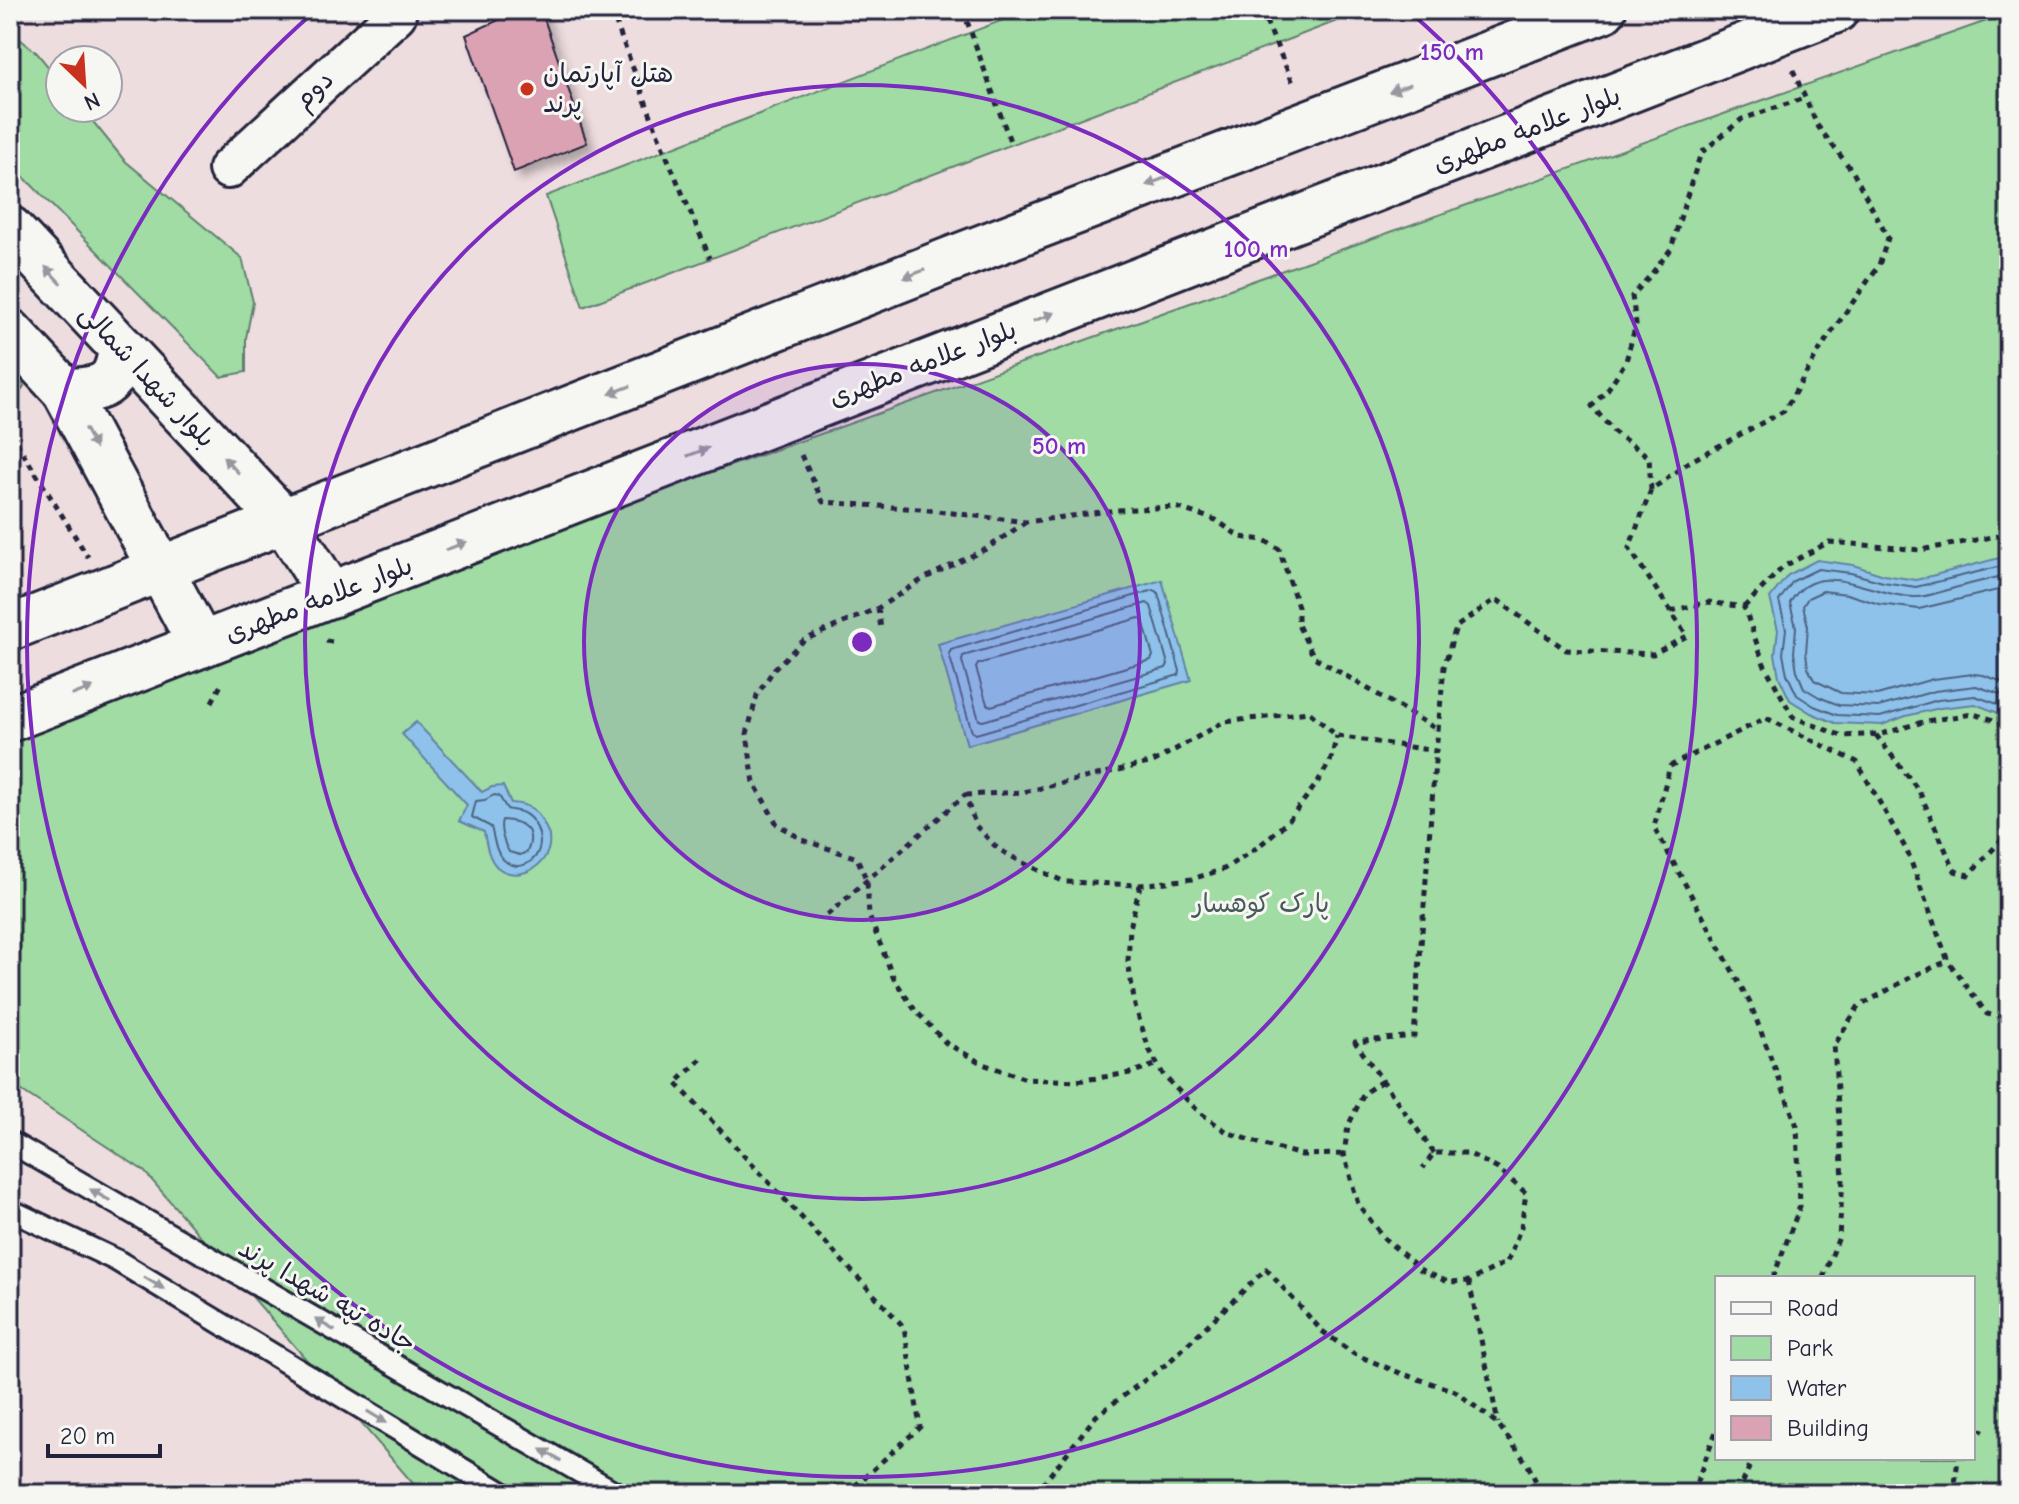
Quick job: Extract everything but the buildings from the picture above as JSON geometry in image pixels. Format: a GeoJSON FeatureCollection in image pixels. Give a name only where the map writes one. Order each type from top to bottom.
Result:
{"type":"FeatureCollection","features":[{"type":"Feature","properties":{"kind":"main road"},"geometry":{"type":"LineString","coordinates":[[10,628],[947,261],[1603,10]]}},
{"type":"Feature","properties":{"kind":"main road","name":"بلوار علامه مطهری"},"geometry":{"type":"LineString","coordinates":[[10,719],[1836,10]]}},
{"type":"Feature","properties":{"kind":"main road","name":"بلوار شهدا شمالی"},"geometry":{"type":"LineString","coordinates":[[10,229],[285,522],[331,595]]}},
{"type":"Feature","properties":{"kind":"main road"},"geometry":{"type":"LineString","coordinates":[[10,332],[65,391],[201,645]]}},
{"type":"Feature","properties":{"kind":"main road"},"geometry":{"type":"LineString","coordinates":[[65,391],[94,389],[105,384],[114,375],[121,347]]}},
{"type":"Feature","properties":{"kind":"street","name":"دوم"},"geometry":{"type":"LineString","coordinates":[[228,169],[396,15],[395,10]]}},
{"type":"Feature","properties":{"kind":"lane","name":"جاده تپه شهدا پرند"},"geometry":{"type":"LineString","coordinates":[[10,1142],[618,1494]]}},
{"type":"Feature","properties":{"kind":"lane"},"geometry":{"type":"LineString","coordinates":[[10,1210],[116,1260],[504,1494]]}},
{"type":"Feature","properties":{"kind":"path"},"geometry":{"type":"LineString","coordinates":[[611,10],[664,150],[710,258]]}},
{"type":"Feature","properties":{"kind":"path"},"geometry":{"type":"LineString","coordinates":[[963,10],[1011,144]]}},
{"type":"Feature","properties":{"kind":"path"},"geometry":{"type":"LineString","coordinates":[[1261,10],[1310,122]]}},
{"type":"Feature","properties":{"kind":"path"},"geometry":{"type":"LineString","coordinates":[[1651,490],[1689,462],[1784,411],[1822,346],[1879,265],[1888,238],[1853,172],[1817,125],[1776,33]]}},
{"type":"Feature","properties":{"kind":"path"},"geometry":{"type":"LineString","coordinates":[[827,915],[965,795],[1024,792],[1153,762],[1224,722],[1309,712],[1337,736],[1436,751],[1444,667],[1456,627],[1496,599],[1566,650],[1653,654],[1687,636],[1629,548],[1651,490],[1649,457],[1613,431],[1592,406],[1608,389],[1626,361],[1636,324],[1632,296],[1671,249],[1701,153],[1742,119],[1805,98]]}},
{"type":"Feature","properties":{"kind":"path"},"geometry":{"type":"LineString","coordinates":[[784,418],[823,502],[920,509],[1026,522],[1116,510],[1175,507],[1216,520],[1240,537],[1264,540],[1279,549],[1298,607],[1298,625],[1314,657],[1438,730]]}},
{"type":"Feature","properties":{"kind":"path"},"geometry":{"type":"LineString","coordinates":[[10,432],[108,589]]}},
{"type":"Feature","properties":{"kind":"path"},"geometry":{"type":"LineString","coordinates":[[1026,522],[986,549],[923,579],[878,608],[804,640],[775,668],[757,695],[747,734],[754,783],[777,824],[803,840],[857,858],[867,881],[869,916],[894,979],[915,1010],[946,1043],[983,1064],[1026,1079],[1077,1081],[1130,1073],[1158,1064]]}},
{"type":"Feature","properties":{"kind":"path"},"geometry":{"type":"LineString","coordinates":[[1744,607],[1783,567],[1829,542],[1921,550],[2009,534]]}},
{"type":"Feature","properties":{"kind":"path"},"geometry":{"type":"LineString","coordinates":[[1671,611],[1708,602],[1744,607]]}},
{"type":"Feature","properties":{"kind":"path"},"geometry":{"type":"LineString","coordinates":[[1744,607],[1764,664],[1793,717],[1842,736],[1882,734],[1926,721],[1973,714],[2008,727]]}},
{"type":"Feature","properties":{"kind":"path"},"geometry":{"type":"LineString","coordinates":[[878,608],[881,629]]}},
{"type":"Feature","properties":{"kind":"path"},"geometry":{"type":"LineString","coordinates":[[1774,1276],[1800,1206],[1797,1126],[1750,1003],[1654,827],[1670,766],[1766,718],[1857,762],[1907,851],[1948,961],[1987,1014],[2009,1019]]}},
{"type":"Feature","properties":{"kind":"path"},"geometry":{"type":"LineString","coordinates":[[1875,734],[1919,791],[1955,871],[1968,875],[2000,842],[2009,827]]}},
{"type":"Feature","properties":{"kind":"path"},"geometry":{"type":"LineString","coordinates":[[965,795],[976,826],[998,849],[1065,882],[1140,885],[1192,879],[1224,869],[1258,847],[1288,821],[1330,762],[1337,736]]}},
{"type":"Feature","properties":{"kind":"path"},"geometry":{"type":"LineString","coordinates":[[1434,1153],[1355,1042],[1414,1036],[1437,740]]}},
{"type":"Feature","properties":{"kind":"path"},"geometry":{"type":"LineString","coordinates":[[1140,885],[1130,928],[1128,961],[1135,1006],[1149,1049],[1164,1076],[1199,1112],[1227,1132],[1302,1155],[1344,1154]]}},
{"type":"Feature","properties":{"kind":"path"},"geometry":{"type":"LineString","coordinates":[[1824,1276],[1839,1237],[1843,1179],[1834,1046],[1858,1007],[1911,977],[1948,961]]}},
{"type":"Feature","properties":{"kind":"path"},"geometry":{"type":"LineString","coordinates":[[701,1059],[676,1083],[904,1327],[920,1427],[846,1494]]}},
{"type":"Feature","properties":{"kind":"path"},"geometry":{"type":"LineString","coordinates":[[1382,1081],[1364,1093],[1348,1126],[1344,1154],[1358,1204],[1384,1238],[1421,1270],[1448,1282],[1469,1281],[1507,1262],[1521,1227],[1526,1193],[1498,1169],[1468,1153],[1434,1153]]}},
{"type":"Feature","properties":{"kind":"path"},"geometry":{"type":"LineString","coordinates":[[1423,1168],[1434,1153]]}},
{"type":"Feature","properties":{"kind":"path"},"geometry":{"type":"LineString","coordinates":[[1035,1494],[1096,1416],[1168,1363],[1266,1269],[1322,1331],[1354,1354],[1455,1391],[1498,1424],[1528,1465],[1542,1494]]}},
{"type":"Feature","properties":{"kind":"path"},"geometry":{"type":"LineString","coordinates":[[1469,1281],[1498,1424]]}},
{"type":"Feature","properties":{"kind":"path"},"geometry":{"type":"LineString","coordinates":[[1975,1439],[1983,1429]]}},
{"type":"Feature","properties":{"kind":"path"},"geometry":{"type":"LineString","coordinates":[[1692,1494],[1715,1434]]}},
{"type":"Feature","properties":{"kind":"path"},"geometry":{"type":"LineString","coordinates":[[1738,1494],[1752,1460]]}},
{"type":"Feature","properties":{"kind":"path"},"geometry":{"type":"LineString","coordinates":[[1954,1494],[1958,1460]]}},
{"type":"Feature","properties":{"kind":"green space"},"geometry":{"type":"Polygon","coordinates":[[[1029,10],[1366,10],[583,307],[546,196],[1029,10]]]}},
{"type":"Feature","properties":{"kind":"green space","name":"پارک کوهسار"},"geometry":{"type":"Polygon","coordinates":[[[2009,13],[2009,1494],[422,1494],[144,1171],[10,1083],[10,721],[2009,13]]]}},
{"type":"Feature","properties":{"kind":"green space"},"geometry":{"type":"Polygon","coordinates":[[[10,31],[44,62],[44,124],[95,124],[124,160],[242,258],[253,302],[246,338],[246,372],[221,377],[10,163],[10,31]]]}},
{"type":"Feature","properties":{"kind":"green space"},"geometry":{"type":"Polygon","coordinates":[[[10,360],[24,386],[10,410],[10,360]]]}},
{"type":"Feature","properties":{"kind":"water"},"geometry":{"type":"Polygon","coordinates":[[[2003,557],[2009,559],[2009,717],[1975,704],[1940,708],[1882,725],[1835,723],[1790,700],[1779,677],[1775,654],[1778,630],[1770,598],[1788,575],[1817,560],[1916,580],[2003,557]]]}},
{"type":"Feature","properties":{"kind":"water"},"geometry":{"type":"Polygon","coordinates":[[[1162,580],[1191,680],[967,745],[938,644],[1162,580]]]}},
{"type":"Feature","properties":{"kind":"water"},"geometry":{"type":"Polygon","coordinates":[[[416,722],[482,792],[503,786],[511,803],[528,806],[542,820],[549,836],[549,847],[546,856],[533,869],[515,874],[497,867],[489,855],[484,832],[459,821],[467,805],[402,734],[416,722]]]}},
{"type":"Feature","properties":{"kind":"place","name":"هتل آپارتمان پرند"},"geometry":{"type":"Point","coordinates":[527,89]}}]}
